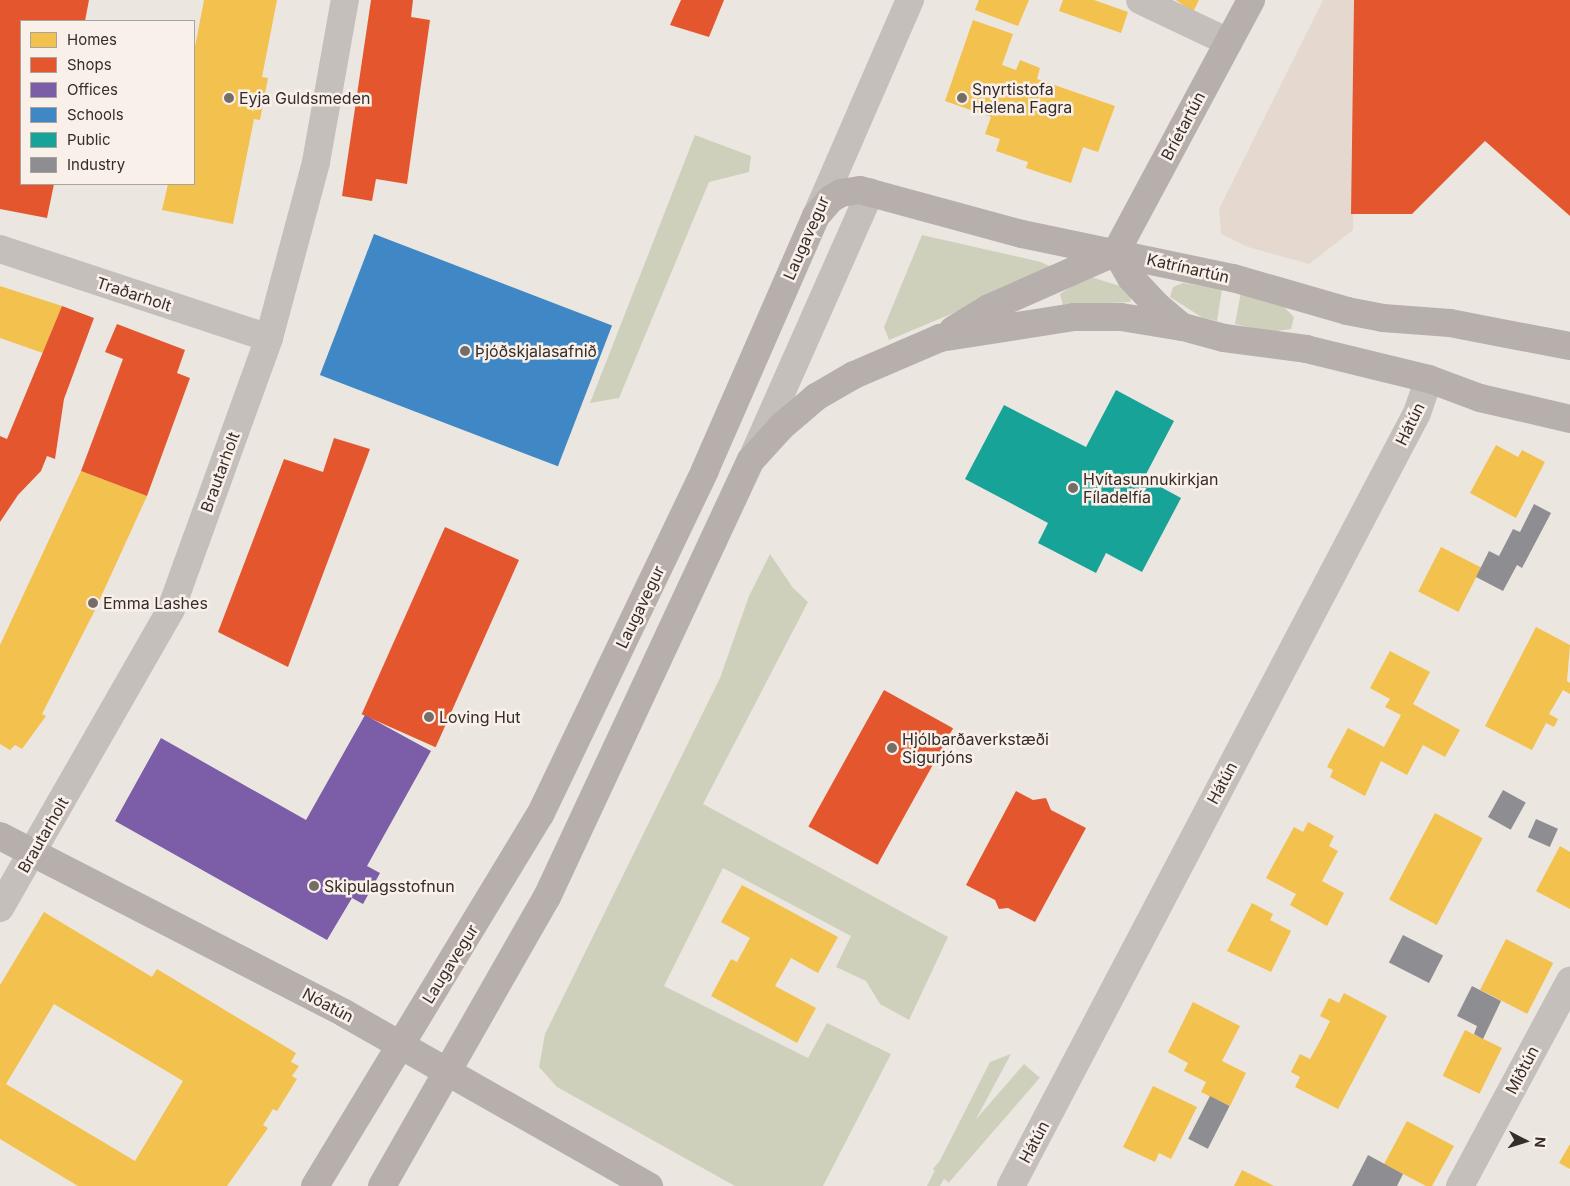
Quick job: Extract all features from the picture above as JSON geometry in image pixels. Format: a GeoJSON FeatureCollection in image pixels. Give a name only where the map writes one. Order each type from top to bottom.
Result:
{"type":"FeatureCollection","features":[{"type":"Feature","properties":{"kind":"main road","name":"Bríetartún"},"geometry":{"type":"LineString","coordinates":[[1116,252],[1250,0]]}},
{"type":"Feature","properties":{"kind":"main road","name":"Katrínartún"},"geometry":{"type":"LineString","coordinates":[[816,216],[841,193],[870,192],[918,209],[1013,232],[1116,252],[1233,278],[1348,311],[1383,318],[1450,323],[1570,346]]}},
{"type":"Feature","properties":{"kind":"main road","name":"Laugavegur"},"geometry":{"type":"LineString","coordinates":[[315,1186],[399,1044],[540,815],[705,470],[816,216]]}},
{"type":"Feature","properties":{"kind":"main road"},"geometry":{"type":"LineString","coordinates":[[382,1186],[449,1074],[555,880],[751,460],[782,426],[816,398],[854,375],[940,338],[989,308],[1116,252],[1131,278],[1156,305],[1183,327]]}},
{"type":"Feature","properties":{"kind":"main road"},"geometry":{"type":"LineString","coordinates":[[940,338],[1074,317],[1121,317],[1183,327],[1224,338],[1306,348],[1430,379],[1480,398],[1570,419]]}},
{"type":"Feature","properties":{"kind":"main road","name":"Nóatún"},"geometry":{"type":"LineString","coordinates":[[0,836],[399,1044],[649,1186]]}},
{"type":"Feature","properties":{"kind":"street","name":"Brautarholt"},"geometry":{"type":"LineString","coordinates":[[0,908],[171,609],[269,338],[316,162],[345,0]]}},
{"type":"Feature","properties":{"kind":"street","name":"Laugavegur"},"geometry":{"type":"LineString","coordinates":[[816,216],[910,0]]}},
{"type":"Feature","properties":{"kind":"street"},"geometry":{"type":"LineString","coordinates":[[1140,0],[1228,42]]}},
{"type":"Feature","properties":{"kind":"street"},"geometry":{"type":"LineString","coordinates":[[751,460],[870,192]]}},
{"type":"Feature","properties":{"kind":"street","name":"Traðarholt"},"geometry":{"type":"LineString","coordinates":[[0,249],[269,338]]}},
{"type":"Feature","properties":{"kind":"street","name":"Hátún"},"geometry":{"type":"LineString","coordinates":[[1011,1186],[1417,412],[1430,379]]}},
{"type":"Feature","properties":{"kind":"street","name":"Miðtún"},"geometry":{"type":"LineString","coordinates":[[1460,1186],[1570,981]]}},
{"type":"Feature","properties":{"kind":"green space"},"geometry":{"type":"Polygon","coordinates":[[[695,135],[751,156],[749,172],[709,182],[619,398],[590,403],[695,135]]]}},
{"type":"Feature","properties":{"kind":"green space"},"geometry":{"type":"Polygon","coordinates":[[[922,235],[1041,262],[1051,267],[1044,275],[889,340],[884,327],[922,235]]]}},
{"type":"Feature","properties":{"kind":"green space"},"geometry":{"type":"Polygon","coordinates":[[[1088,276],[1123,287],[1132,295],[1130,302],[1063,305],[1060,294],[1088,276]]]}},
{"type":"Feature","properties":{"kind":"green space"},"geometry":{"type":"Polygon","coordinates":[[[1183,283],[1222,289],[1217,321],[1203,318],[1170,297],[1173,287],[1183,283]]]}},
{"type":"Feature","properties":{"kind":"green space"},"geometry":{"type":"Polygon","coordinates":[[[1241,292],[1271,300],[1285,308],[1294,317],[1291,329],[1270,332],[1235,324],[1241,292]]]}},
{"type":"Feature","properties":{"kind":"green space"},"geometry":{"type":"Polygon","coordinates":[[[770,554],[793,588],[808,602],[703,804],[948,937],[909,1020],[880,1004],[866,981],[836,967],[851,936],[723,868],[664,986],[808,1058],[827,1023],[891,1054],[823,1186],[735,1186],[557,1087],[539,1067],[545,1034],[720,678],[749,596],[770,554]]]}},
{"type":"Feature","properties":{"kind":"green space"},"geometry":{"type":"Polygon","coordinates":[[[1011,1054],[940,1186],[927,1186],[990,1062],[1011,1054]]]}},
{"type":"Feature","properties":{"kind":"green space"},"geometry":{"type":"Polygon","coordinates":[[[1024,1064],[1040,1078],[949,1183],[933,1169],[1024,1064]]]}},
{"type":"Feature","properties":{"kind":"shaded area"},"geometry":{"type":"Polygon","coordinates":[[[1323,0],[1354,0],[1353,230],[1309,264],[1248,247],[1221,234],[1219,209],[1323,0]]]}},
{"type":"Feature","properties":{"kind":"building: Homes","name":"Eyja Guldsmeden"},"geometry":{"type":"Polygon","coordinates":[[[204,0],[277,0],[262,77],[268,78],[260,120],[254,119],[233,224],[162,210],[168,185],[195,185],[195,47],[204,0]]]}},
{"type":"Feature","properties":{"kind":"building: Homes"},"geometry":{"type":"Polygon","coordinates":[[[979,0],[1029,0],[1018,26],[975,10],[979,0]]]}},
{"type":"Feature","properties":{"kind":"building: Homes"},"geometry":{"type":"Polygon","coordinates":[[[1063,0],[1094,0],[1128,12],[1121,33],[1059,11],[1063,0]]]}},
{"type":"Feature","properties":{"kind":"building: Homes"},"geometry":{"type":"Polygon","coordinates":[[[1176,0],[1199,0],[1193,12],[1176,0]]]}},
{"type":"Feature","properties":{"kind":"building: Homes"},"geometry":{"type":"Polygon","coordinates":[[[973,20],[1013,34],[1002,65],[1016,70],[1020,60],[1040,68],[1037,79],[1115,106],[1098,152],[1083,147],[1071,183],[1026,168],[1028,162],[996,151],[1000,139],[985,134],[991,117],[945,101],[973,20]]]}},
{"type":"Feature","properties":{"kind":"building: Homes"},"geometry":{"type":"Polygon","coordinates":[[[0,286],[62,306],[43,353],[0,338],[0,286]]]}},
{"type":"Feature","properties":{"kind":"building: Homes"},"geometry":{"type":"Polygon","coordinates":[[[1496,445],[1518,457],[1522,450],[1545,462],[1516,518],[1470,493],[1496,445]]]}},
{"type":"Feature","properties":{"kind":"building: Homes"},"geometry":{"type":"Polygon","coordinates":[[[81,471],[147,496],[94,612],[42,714],[46,716],[22,749],[15,745],[10,750],[0,744],[0,645],[81,471]]]}},
{"type":"Feature","properties":{"kind":"building: Homes"},"geometry":{"type":"Polygon","coordinates":[[[1441,547],[1481,567],[1458,612],[1418,592],[1441,547]]]}},
{"type":"Feature","properties":{"kind":"building: Homes"},"geometry":{"type":"Polygon","coordinates":[[[1536,627],[1570,645],[1567,681],[1570,683],[1570,694],[1563,690],[1549,714],[1558,719],[1554,727],[1546,723],[1532,750],[1485,726],[1536,627]]]}},
{"type":"Feature","properties":{"kind":"building: Homes"},"geometry":{"type":"Polygon","coordinates":[[[1390,651],[1430,672],[1413,704],[1460,730],[1445,757],[1423,745],[1407,775],[1381,761],[1365,796],[1330,777],[1333,770],[1327,767],[1348,728],[1384,747],[1401,715],[1385,707],[1390,699],[1370,688],[1390,651]]]}},
{"type":"Feature","properties":{"kind":"building: Homes"},"geometry":{"type":"Polygon","coordinates":[[[1435,813],[1483,838],[1437,925],[1389,900],[1435,813]]]}},
{"type":"Feature","properties":{"kind":"building: Homes"},"geometry":{"type":"Polygon","coordinates":[[[1308,822],[1334,836],[1329,846],[1338,851],[1322,881],[1344,893],[1327,926],[1290,905],[1296,894],[1266,878],[1294,827],[1303,832],[1308,822]]]}},
{"type":"Feature","properties":{"kind":"building: Homes"},"geometry":{"type":"Polygon","coordinates":[[[1560,846],[1570,852],[1570,909],[1536,891],[1560,846]]]}},
{"type":"Feature","properties":{"kind":"building: Homes"},"geometry":{"type":"Polygon","coordinates":[[[742,885],[838,937],[818,973],[791,958],[775,986],[816,1008],[797,1043],[711,996],[731,959],[737,962],[750,938],[721,922],[742,885]]]}},
{"type":"Feature","properties":{"kind":"building: Homes"},"geometry":{"type":"Polygon","coordinates":[[[1252,903],[1273,914],[1270,920],[1291,931],[1271,972],[1227,951],[1252,903]]]}},
{"type":"Feature","properties":{"kind":"building: Homes"},"geometry":{"type":"Polygon","coordinates":[[[44,912],[152,977],[157,969],[296,1053],[291,1062],[299,1066],[292,1076],[297,1079],[277,1111],[273,1109],[263,1125],[268,1128],[227,1186],[78,1186],[0,1139],[0,985],[44,912]],[[54,1004],[6,1084],[135,1161],[183,1081],[54,1004]]]}},
{"type":"Feature","properties":{"kind":"building: Homes"},"geometry":{"type":"Polygon","coordinates":[[[1506,939],[1553,963],[1527,1014],[1480,990],[1506,939]]]}},
{"type":"Feature","properties":{"kind":"building: Homes"},"geometry":{"type":"Polygon","coordinates":[[[1344,993],[1387,1016],[1338,1109],[1295,1087],[1300,1077],[1291,1072],[1300,1054],[1310,1059],[1320,1041],[1330,1021],[1320,1016],[1329,998],[1339,1003],[1344,993]]]}},
{"type":"Feature","properties":{"kind":"building: Homes"},"geometry":{"type":"Polygon","coordinates":[[[1193,1002],[1240,1026],[1222,1061],[1246,1073],[1230,1106],[1201,1092],[1206,1082],[1184,1071],[1188,1063],[1168,1052],[1193,1002]]]}},
{"type":"Feature","properties":{"kind":"building: Homes"},"geometry":{"type":"Polygon","coordinates":[[[1465,1030],[1502,1048],[1479,1094],[1443,1076],[1465,1030]]]}},
{"type":"Feature","properties":{"kind":"building: Homes"},"geometry":{"type":"Polygon","coordinates":[[[1153,1086],[1197,1107],[1171,1159],[1159,1153],[1155,1162],[1123,1147],[1153,1086]]]}},
{"type":"Feature","properties":{"kind":"building: Homes"},"geometry":{"type":"Polygon","coordinates":[[[1407,1121],[1454,1146],[1432,1186],[1426,1186],[1384,1164],[1407,1121]]]}},
{"type":"Feature","properties":{"kind":"building: Homes"},"geometry":{"type":"Polygon","coordinates":[[[1570,1144],[1570,1169],[1559,1163],[1570,1144]]]}},
{"type":"Feature","properties":{"kind":"building: Homes"},"geometry":{"type":"Polygon","coordinates":[[[1242,1170],[1274,1186],[1234,1186],[1242,1170]]]}},
{"type":"Feature","properties":{"kind":"building: Shops"},"geometry":{"type":"Polygon","coordinates":[[[0,0],[89,0],[85,20],[20,20],[20,185],[54,185],[47,218],[0,209],[0,0]]]}},
{"type":"Feature","properties":{"kind":"building: Shops"},"geometry":{"type":"Polygon","coordinates":[[[371,0],[413,0],[411,17],[430,20],[407,184],[376,179],[372,201],[342,196],[371,0]]]}},
{"type":"Feature","properties":{"kind":"building: Shops"},"geometry":{"type":"Polygon","coordinates":[[[681,0],[724,0],[709,37],[670,25],[681,0]]]}},
{"type":"Feature","properties":{"kind":"building: Shops"},"geometry":{"type":"Polygon","coordinates":[[[1354,0],[1570,0],[1570,216],[1485,141],[1412,214],[1351,214],[1354,0]]]}},
{"type":"Feature","properties":{"kind":"building: Shops"},"geometry":{"type":"Polygon","coordinates":[[[62,306],[94,318],[64,399],[55,459],[47,456],[41,471],[18,495],[0,522],[0,436],[7,439],[62,306]]]}},
{"type":"Feature","properties":{"kind":"building: Shops"},"geometry":{"type":"Polygon","coordinates":[[[117,324],[185,350],[177,373],[190,378],[147,496],[81,471],[123,359],[105,352],[117,324]]]}},
{"type":"Feature","properties":{"kind":"building: Shops"},"geometry":{"type":"Polygon","coordinates":[[[334,438],[370,449],[288,667],[218,632],[284,459],[323,472],[334,438]]]}},
{"type":"Feature","properties":{"kind":"building: Shops"},"geometry":{"type":"Polygon","coordinates":[[[445,527],[519,560],[436,747],[362,714],[445,527]]]}},
{"type":"Feature","properties":{"kind":"building: Shops"},"geometry":{"type":"Polygon","coordinates":[[[884,690],[953,728],[877,865],[808,826],[884,690]]]}},
{"type":"Feature","properties":{"kind":"building: Shops"},"geometry":{"type":"Polygon","coordinates":[[[1016,791],[1033,800],[1046,798],[1051,810],[1086,828],[1035,922],[1008,908],[999,909],[995,900],[966,885],[1016,791]]]}},
{"type":"Feature","properties":{"kind":"building: Offices"},"geometry":{"type":"Polygon","coordinates":[[[365,715],[431,751],[367,866],[380,873],[363,904],[352,898],[327,940],[115,821],[161,738],[306,820],[365,715]]]}},
{"type":"Feature","properties":{"kind":"building: Schools","name":"Þjóðskjalasafnið"},"geometry":{"type":"Polygon","coordinates":[[[374,234],[612,325],[558,466],[320,375],[374,234]]]}},
{"type":"Feature","properties":{"kind":"building: Public","name":"Hvítasunnukirkjan Fíladelfía"},"geometry":{"type":"Polygon","coordinates":[[[1116,390],[1174,421],[1144,478],[1181,498],[1142,572],[1106,553],[1096,573],[1038,543],[1048,523],[965,479],[1004,405],[1086,447],[1116,390]]]}},
{"type":"Feature","properties":{"kind":"building: Industry"},"geometry":{"type":"Polygon","coordinates":[[[1534,504],[1551,513],[1522,568],[1517,565],[1503,591],[1476,577],[1489,551],[1499,556],[1513,529],[1520,532],[1534,504]]]}},
{"type":"Feature","properties":{"kind":"building: Industry"},"geometry":{"type":"Polygon","coordinates":[[[1503,790],[1526,803],[1511,830],[1488,817],[1503,790]]]}},
{"type":"Feature","properties":{"kind":"building: Industry"},"geometry":{"type":"Polygon","coordinates":[[[1536,819],[1558,829],[1550,847],[1528,837],[1536,819]]]}},
{"type":"Feature","properties":{"kind":"building: Industry"},"geometry":{"type":"Polygon","coordinates":[[[1403,935],[1443,955],[1429,983],[1389,963],[1403,935]]]}},
{"type":"Feature","properties":{"kind":"building: Industry"},"geometry":{"type":"Polygon","coordinates":[[[1472,986],[1501,1001],[1483,1039],[1474,1034],[1477,1026],[1457,1016],[1472,986]]]}},
{"type":"Feature","properties":{"kind":"building: Industry"},"geometry":{"type":"Polygon","coordinates":[[[1210,1096],[1230,1106],[1208,1149],[1188,1139],[1210,1096]]]}},
{"type":"Feature","properties":{"kind":"building: Industry"},"geometry":{"type":"Polygon","coordinates":[[[1368,1155],[1403,1174],[1397,1186],[1352,1186],[1368,1155]]]}},
{"type":"Feature","properties":{"kind":"place","name":"Eyja Guldsmeden"},"geometry":{"type":"Point","coordinates":[229,98]}},
{"type":"Feature","properties":{"kind":"place","name":"Snyrtistofa Helena Fagra"},"geometry":{"type":"Point","coordinates":[962,98]}},
{"type":"Feature","properties":{"kind":"place","name":"Þjóðskjalasafnið"},"geometry":{"type":"Point","coordinates":[465,351]}},
{"type":"Feature","properties":{"kind":"place","name":"Hvítasunnukirkjan Fíladelfía"},"geometry":{"type":"Point","coordinates":[1073,488]}},
{"type":"Feature","properties":{"kind":"place","name":"Emma Lashes"},"geometry":{"type":"Point","coordinates":[93,603]}},
{"type":"Feature","properties":{"kind":"place","name":"Loving Hut"},"geometry":{"type":"Point","coordinates":[429,717]}},
{"type":"Feature","properties":{"kind":"place","name":"Hjólbarðaverkstæði Sigurjóns"},"geometry":{"type":"Point","coordinates":[892,748]}},
{"type":"Feature","properties":{"kind":"place","name":"Skipulagsstofnun"},"geometry":{"type":"Point","coordinates":[314,886]}}]}
